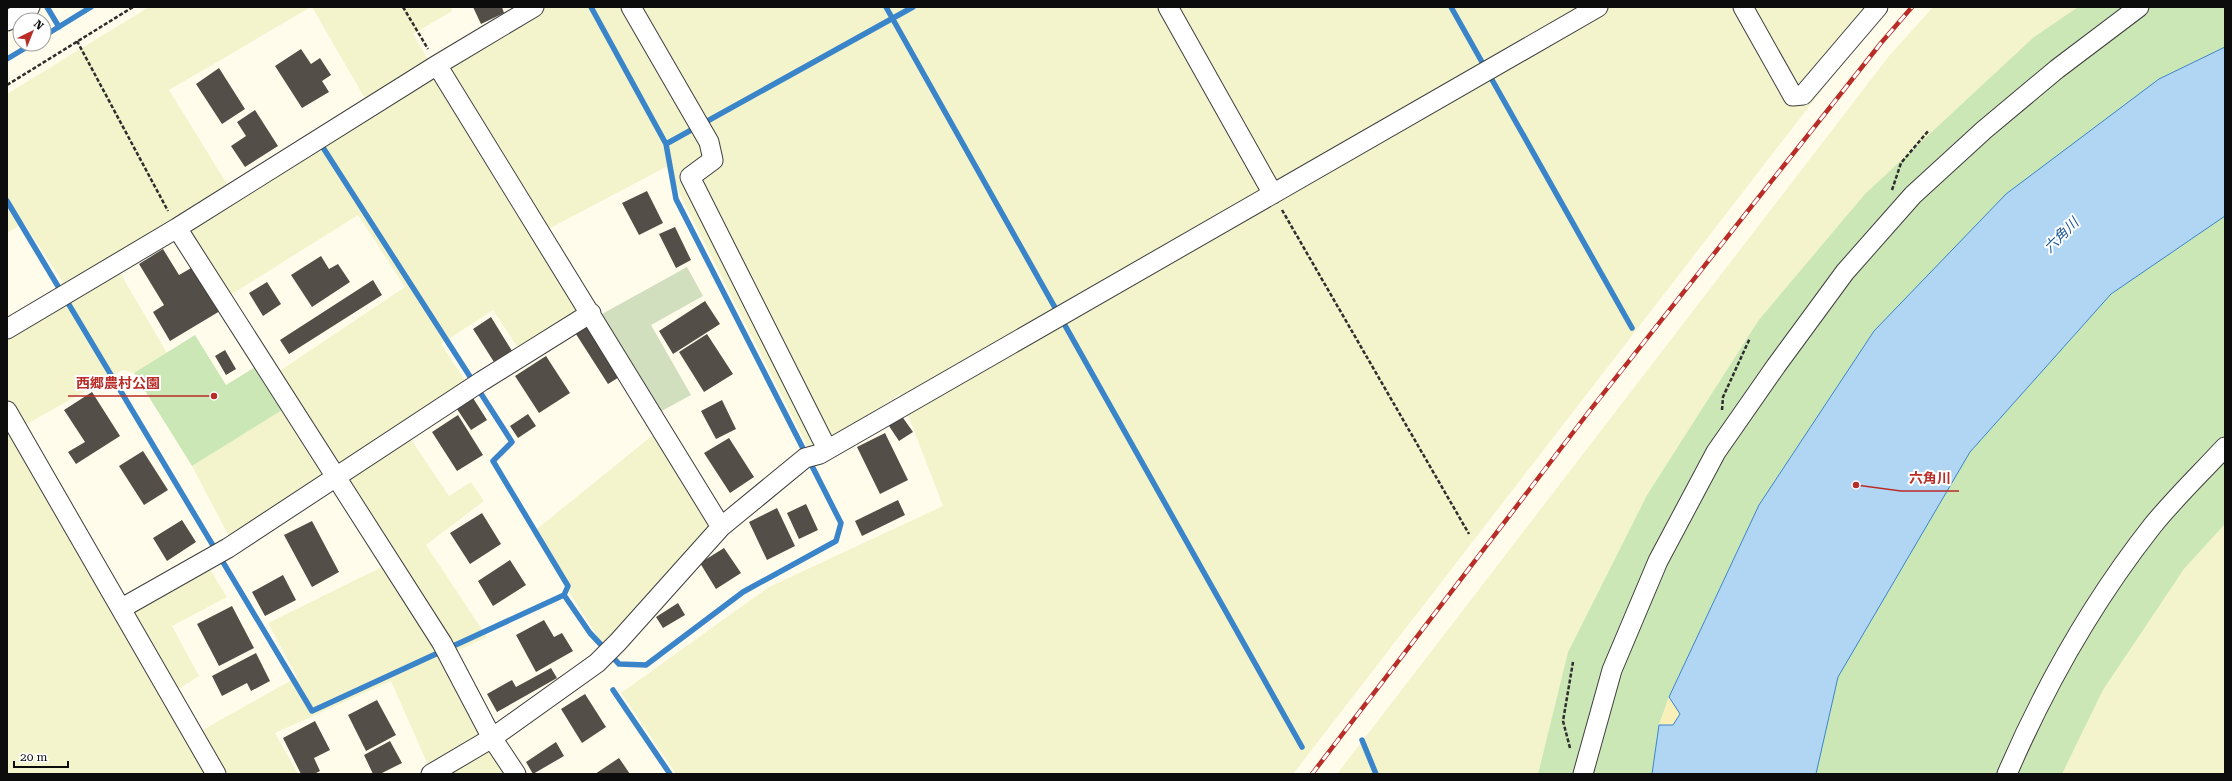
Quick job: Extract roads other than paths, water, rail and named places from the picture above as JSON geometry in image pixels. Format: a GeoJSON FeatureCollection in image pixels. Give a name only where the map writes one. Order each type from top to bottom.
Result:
{"type":"FeatureCollection","features":[{"type":"Feature","properties":{"kind":"street"},"geometry":{"type":"LineString","coordinates":[[7,21],[30,7]]}},
{"type":"Feature","properties":{"kind":"street"},"geometry":{"type":"LineString","coordinates":[[7,329],[177,228],[437,65],[534,7]]}},
{"type":"Feature","properties":{"kind":"street"},"geometry":{"type":"LineString","coordinates":[[631,7],[709,142],[713,160],[690,177],[817,454]]}},
{"type":"Feature","properties":{"kind":"street"},"geometry":{"type":"LineString","coordinates":[[1168,7],[1273,194]]}},
{"type":"Feature","properties":{"kind":"street"},"geometry":{"type":"LineString","coordinates":[[432,774],[492,738],[598,662],[618,642],[721,527],[817,454],[1598,7]]}},
{"type":"Feature","properties":{"kind":"street"},"geometry":{"type":"LineString","coordinates":[[1742,7],[1794,96],[1803,95],[1878,7]]}},
{"type":"Feature","properties":{"kind":"street"},"geometry":{"type":"LineString","coordinates":[[1583,774],[1612,670],[1658,561],[1716,452],[1776,366],[1845,272],[1914,195],[1984,130],[2056,69],[2140,7]]}},
{"type":"Feature","properties":{"kind":"street"},"geometry":{"type":"LineString","coordinates":[[437,65],[591,313],[721,527]]}},
{"type":"Feature","properties":{"kind":"street"},"geometry":{"type":"LineString","coordinates":[[177,228],[338,477],[454,662],[492,738],[516,774]]}},
{"type":"Feature","properties":{"kind":"street"},"geometry":{"type":"LineString","coordinates":[[122,608],[228,548],[476,385],[591,313]]}},
{"type":"Feature","properties":{"kind":"street"},"geometry":{"type":"LineString","coordinates":[[7,411],[122,608],[216,774]]}},
{"type":"Feature","properties":{"kind":"street"},"geometry":{"type":"LineString","coordinates":[[2007,774],[2025,732],[2060,664],[2102,598],[2153,525],[2225,447]]}},
{"type":"Feature","properties":{"kind":"water"},"geometry":{"type":"Polygon","coordinates":[[[2225,47],[2225,216],[2111,294],[1970,452],[1838,677],[1816,774],[1652,774],[1659,725],[1673,725],[1680,714],[1669,697],[1759,505],[1874,331],[2006,194],[2159,79],[2225,47]]]}},
{"type":"Feature","properties":{"kind":"waterway"},"geometry":{"type":"LineString","coordinates":[[47,7],[59,27]]}},
{"type":"Feature","properties":{"kind":"waterway"},"geometry":{"type":"LineString","coordinates":[[52,31],[91,7]]}},
{"type":"Feature","properties":{"kind":"waterway"},"geometry":{"type":"LineString","coordinates":[[7,201],[312,711],[564,595],[590,633],[619,664],[646,665],[743,592],[836,541],[841,523],[676,199],[666,144],[591,7]]}},
{"type":"Feature","properties":{"kind":"waterway"},"geometry":{"type":"LineString","coordinates":[[886,7],[1302,747]]}},
{"type":"Feature","properties":{"kind":"waterway"},"geometry":{"type":"LineString","coordinates":[[666,144],[913,7]]}},
{"type":"Feature","properties":{"kind":"waterway"},"geometry":{"type":"LineString","coordinates":[[1451,7],[1632,328]]}},
{"type":"Feature","properties":{"kind":"waterway"},"geometry":{"type":"LineString","coordinates":[[7,59],[19,52]]}},
{"type":"Feature","properties":{"kind":"waterway"},"geometry":{"type":"LineString","coordinates":[[322,146],[512,442],[493,461],[568,586],[564,595]]}},
{"type":"Feature","properties":{"kind":"waterway"},"geometry":{"type":"LineString","coordinates":[[613,690],[670,774]]}},
{"type":"Feature","properties":{"kind":"waterway"},"geometry":{"type":"LineString","coordinates":[[1362,740],[1376,774]]}},
{"type":"Feature","properties":{"kind":"railway"},"geometry":{"type":"LineString","coordinates":[[1312,774],[1591,409],[1881,43],[1912,7]]}},
{"type":"Feature","properties":{"kind":"place","name":"西郷農村公園"},"geometry":{"type":"Point","coordinates":[214,396]}},
{"type":"Feature","properties":{"kind":"place","name":"六角川"},"geometry":{"type":"Point","coordinates":[1856,485]}}]}
